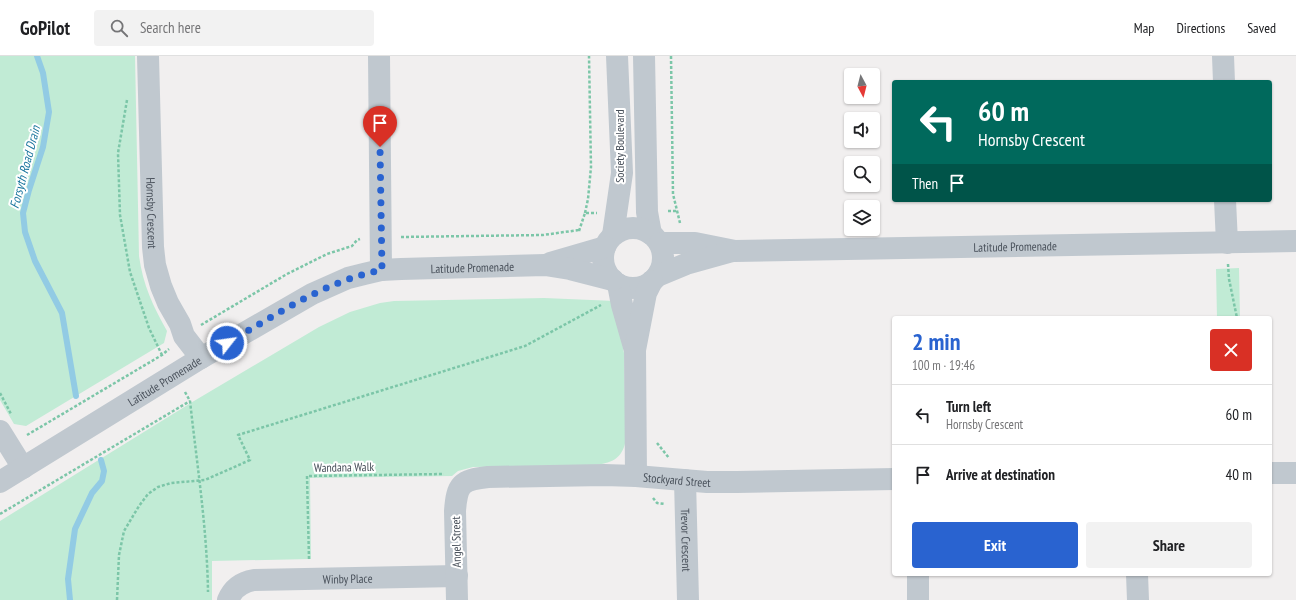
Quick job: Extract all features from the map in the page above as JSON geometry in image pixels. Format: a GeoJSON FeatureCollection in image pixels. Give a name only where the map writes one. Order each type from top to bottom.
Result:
{"type":"FeatureCollection","features":[{"type":"Feature","properties":{"kind":"street","name":"Hornsby Crescent"},"geometry":{"type":"LineString","coordinates":[[148,56],[152,247],[155,265],[161,286],[168,303],[180,324],[184,336],[202,358]]}},
{"type":"Feature","properties":{"kind":"street"},"geometry":{"type":"LineString","coordinates":[[379,56],[382,270]]}},
{"type":"Feature","properties":{"kind":"street","name":"Society Boulevard"},"geometry":{"type":"LineString","coordinates":[[609,241],[622,173],[617,56]]}},
{"type":"Feature","properties":{"kind":"street"},"geometry":{"type":"LineString","coordinates":[[636,476],[635,350],[646,293],[663,264],[663,257],[647,212],[644,56]]}},
{"type":"Feature","properties":{"kind":"street"},"geometry":{"type":"LineString","coordinates":[[1223,56],[1224,80]]}},
{"type":"Feature","properties":{"kind":"street"},"geometry":{"type":"LineString","coordinates":[[1225,202],[1227,253]]}},
{"type":"Feature","properties":{"kind":"street"},"geometry":{"type":"LineString","coordinates":[[654,279],[642,287],[636,288],[624,286],[616,282],[608,275],[603,261],[609,241],[619,231],[632,228],[645,230],[655,238]]}},
{"type":"Feature","properties":{"kind":"street","name":"Latitude Promenade"},"geometry":{"type":"LineString","coordinates":[[655,238],[695,243],[734,251],[1227,253],[1296,241]]}},
{"type":"Feature","properties":{"kind":"street","name":"Latitude Promenade"},"geometry":{"type":"LineString","coordinates":[[545,264],[609,241]]}},
{"type":"Feature","properties":{"kind":"street","name":"Latitude Promenade"},"geometry":{"type":"LineString","coordinates":[[654,279],[686,264],[734,251]]}},
{"type":"Feature","properties":{"kind":"street","name":"Latitude Promenade"},"geometry":{"type":"LineString","coordinates":[[0,482],[202,358],[312,294],[348,278],[382,270],[545,264],[570,269],[616,282]]}},
{"type":"Feature","properties":{"kind":"street"},"geometry":{"type":"LineString","coordinates":[[616,282],[635,350]]}},
{"type":"Feature","properties":{"kind":"street"},"geometry":{"type":"LineString","coordinates":[[4,438],[23,468]]}},
{"type":"Feature","properties":{"kind":"street"},"geometry":{"type":"LineString","coordinates":[[1272,473],[1296,473]]}},
{"type":"Feature","properties":{"kind":"street","name":"Stockyard Street"},"geometry":{"type":"LineString","coordinates":[[462,485],[467,481],[488,477],[604,475],[737,482],[892,479]]}},
{"type":"Feature","properties":{"kind":"street","name":"Trevor Crescent"},"geometry":{"type":"LineString","coordinates":[[685,480],[688,600]]}},
{"type":"Feature","properties":{"kind":"street","name":"Angel Street"},"geometry":{"type":"LineString","coordinates":[[457,600],[455,511],[456,496],[462,485]]}},
{"type":"Feature","properties":{"kind":"street","name":"Winby Place"},"geometry":{"type":"LineString","coordinates":[[234,593],[247,581],[254,580],[457,576]]}},
{"type":"Feature","properties":{"kind":"street"},"geometry":{"type":"LineString","coordinates":[[918,576],[918,600]]}},
{"type":"Feature","properties":{"kind":"street"},"geometry":{"type":"LineString","coordinates":[[1137,576],[1138,600]]}},
{"type":"Feature","properties":{"kind":"path"},"geometry":{"type":"LineString","coordinates":[[585,213],[591,167],[589,56]]}},
{"type":"Feature","properties":{"kind":"path"},"geometry":{"type":"LineString","coordinates":[[672,56],[673,194],[681,226]]}},
{"type":"Feature","properties":{"kind":"path"},"geometry":{"type":"LineString","coordinates":[[1227,253],[1229,279],[1237,316]]}},
{"type":"Feature","properties":{"kind":"path"},"geometry":{"type":"LineString","coordinates":[[117,600],[122,539],[126,527],[142,502],[148,494],[158,487],[171,483],[205,480],[250,460],[238,435],[525,346],[605,303]]}},
{"type":"Feature","properties":{"kind":"path"},"geometry":{"type":"LineString","coordinates":[[198,319],[202,324]]}},
{"type":"Feature","properties":{"kind":"path"},"geometry":{"type":"LineString","coordinates":[[4,438],[24,437],[162,355]]}},
{"type":"Feature","properties":{"kind":"path"},"geometry":{"type":"LineString","coordinates":[[0,514],[190,401]]}},
{"type":"Feature","properties":{"kind":"path","name":"Wandana Walk"},"geometry":{"type":"LineString","coordinates":[[309,561],[307,476],[451,474],[462,485]]}},
{"type":"Feature","properties":{"kind":"green space"},"geometry":{"type":"Polygon","coordinates":[[[0,56],[135,56],[139,256],[149,295],[167,331],[164,343],[26,426],[14,424],[0,400],[0,56]]]}},
{"type":"Feature","properties":{"kind":"green space"},"geometry":{"type":"Polygon","coordinates":[[[1239,268],[1240,316],[1217,316],[1216,269],[1239,268]]]}},
{"type":"Feature","properties":{"kind":"green space"},"geometry":{"type":"Polygon","coordinates":[[[544,298],[615,301],[624,353],[626,439],[619,456],[610,462],[592,465],[473,467],[458,471],[452,476],[310,478],[311,559],[212,561],[212,600],[0,600],[0,521],[194,401],[319,327],[350,312],[380,303],[394,301],[544,298]]]}},
{"type":"Feature","properties":{"kind":"waterway","name":"Forsyth Road Drain"},"geometry":{"type":"LineString","coordinates":[[37,56],[43,73],[49,112],[43,147],[23,213],[25,232],[35,261],[62,313],[76,396]]}},
{"type":"Feature","properties":{"kind":"waterway","name":"Forsyth Road Drain"},"geometry":{"type":"LineString","coordinates":[[70,600],[68,579],[75,529],[92,493],[102,481],[104,471],[101,460]]}},
{"type":"Feature","properties":{"kind":"route"},"geometry":{"type":"LineString","coordinates":[[227,343],[312,294],[348,278],[382,270],[380,147]]}}]}
